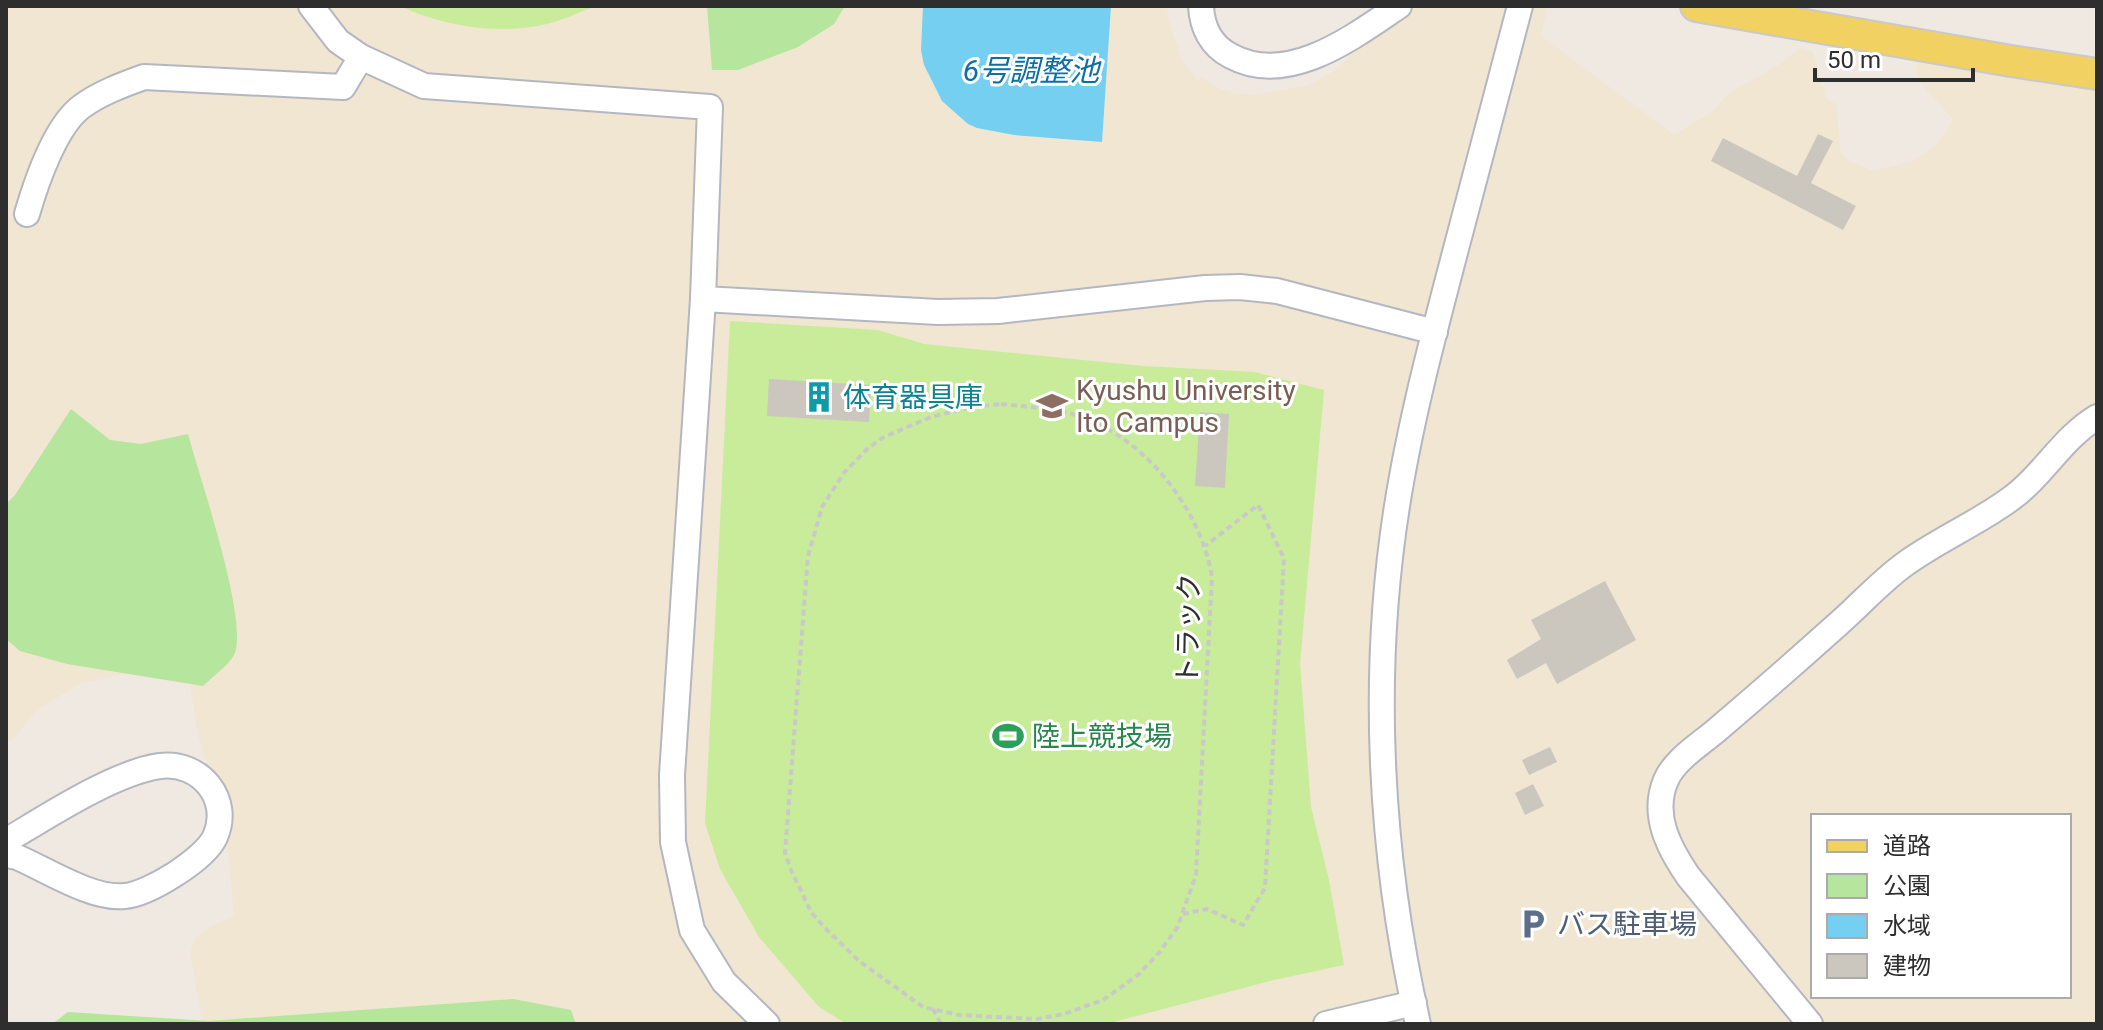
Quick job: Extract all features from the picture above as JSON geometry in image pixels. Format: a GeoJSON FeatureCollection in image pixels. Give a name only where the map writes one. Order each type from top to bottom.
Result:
{"type":"FeatureCollection","features":[{"type":"Feature","properties":{"kind":"main road"},"geometry":{"type":"LineString","coordinates":[[1696,6],[2097,74]]}},
{"type":"Feature","properties":{"kind":"street"},"geometry":{"type":"LineString","coordinates":[[311,6],[338,41],[361,57],[424,86],[710,107],[703,299],[672,775],[673,842],[692,930],[724,982],[767,1024]]}},
{"type":"Feature","properties":{"kind":"street"},"geometry":{"type":"LineString","coordinates":[[1201,6],[1202,20],[1211,39],[1223,52],[1240,61],[1260,66],[1284,65],[1312,57],[1357,35],[1399,6]]}},
{"type":"Feature","properties":{"kind":"street"},"geometry":{"type":"LineString","coordinates":[[1326,1024],[1416,1014],[1391,862],[1384,791],[1382,697],[1395,522],[1412,428],[1435,332],[1520,6]]}},
{"type":"Feature","properties":{"kind":"street"},"geometry":{"type":"LineString","coordinates":[[27,214],[49,149],[78,109],[116,87],[144,77],[343,87],[361,57]]}},
{"type":"Feature","properties":{"kind":"street"},"geometry":{"type":"LineString","coordinates":[[703,299],[938,312],[983,311],[1240,287],[1277,291],[1435,332]]}},
{"type":"Feature","properties":{"kind":"street"},"geometry":{"type":"LineString","coordinates":[[1810,1024],[1673,854],[1664,833],[1661,813],[1663,788],[1668,776],[1695,748],[1839,624],[1882,581],[1928,548],[2011,499],[2078,430],[2097,417]]}},
{"type":"Feature","properties":{"kind":"street"},"geometry":{"type":"LineString","coordinates":[[6,841],[79,799],[135,773],[160,766],[180,766],[195,772],[216,793],[219,827],[213,841],[167,879],[141,893],[109,896],[6,855]]}},
{"type":"Feature","properties":{"kind":"path","name":"トラック"},"geometry":{"type":"LineString","coordinates":[[994,404],[1080,416],[1113,433],[1152,462],[1196,525],[1205,546],[1212,577],[1211,624],[1196,875],[1183,914],[1171,937],[1138,975],[1103,1000],[1077,1010],[1037,1019],[959,1015],[923,1007],[859,961],[811,912],[785,853],[808,556],[816,521],[843,474],[890,433],[931,417],[994,404]]}},
{"type":"Feature","properties":{"kind":"path"},"geometry":{"type":"LineString","coordinates":[[1183,914],[1207,909],[1243,925],[1265,888],[1272,723],[1284,558],[1258,505],[1205,546]]}},
{"type":"Feature","properties":{"kind":"path"},"geometry":{"type":"LineString","coordinates":[[933,1009],[941,1024]]}},
{"type":"Feature","properties":{"kind":"shaded area","name":"Kyushu University Ito Campus"},"geometry":{"type":"Polygon","coordinates":[[[6,6],[1167,6],[1182,60],[1198,81],[1202,77],[1217,88],[1254,95],[1307,86],[1333,72],[1346,61],[1390,6],[1548,6],[1541,36],[1674,135],[1711,113],[1728,94],[1780,64],[1800,48],[1813,52],[1826,98],[1837,105],[1840,152],[1848,160],[1873,171],[1911,162],[1935,146],[1954,120],[1921,84],[1917,72],[1918,54],[2018,73],[2022,79],[2097,87],[2097,1024],[203,1024],[190,953],[195,938],[234,916],[228,849],[198,734],[183,641],[135,645],[124,674],[79,684],[37,710],[14,738],[6,742],[6,6]]]}},
{"type":"Feature","properties":{"kind":"green space"},"geometry":{"type":"Polygon","coordinates":[[[400,6],[596,6],[549,24],[488,29],[434,19],[400,6]]]}},
{"type":"Feature","properties":{"kind":"green space"},"geometry":{"type":"Polygon","coordinates":[[[707,6],[845,6],[834,24],[798,47],[738,70],[712,70],[707,6]]]}},
{"type":"Feature","properties":{"kind":"green space","name":"陸上競技場"},"geometry":{"type":"Polygon","coordinates":[[[730,321],[878,330],[924,344],[1143,366],[1255,372],[1324,390],[1300,664],[1311,807],[1329,880],[1344,965],[1106,1024],[847,1024],[819,1007],[759,937],[720,869],[705,823],[730,321]]]}},
{"type":"Feature","properties":{"kind":"green space"},"geometry":{"type":"Polygon","coordinates":[[[71,409],[110,440],[141,444],[188,434],[229,582],[237,638],[234,655],[203,686],[67,664],[20,651],[6,639],[6,504],[71,409]]]}},
{"type":"Feature","properties":{"kind":"green space"},"geometry":{"type":"Polygon","coordinates":[[[513,999],[571,1010],[576,1024],[52,1024],[68,1012],[209,1021],[513,999]]]}},
{"type":"Feature","properties":{"kind":"water","name":"6号調整池"},"geometry":{"type":"Polygon","coordinates":[[[923,6],[1111,6],[1102,142],[1014,135],[968,124],[942,101],[924,65],[921,50],[923,6]]]}},
{"type":"Feature","properties":{"kind":"building"},"geometry":{"type":"Polygon","coordinates":[[[1818,134],[1833,141],[1811,183],[1856,206],[1843,230],[1711,161],[1723,138],[1797,176],[1818,134]]]}},
{"type":"Feature","properties":{"kind":"building","name":"体育器具庫"},"geometry":{"type":"Polygon","coordinates":[[[769,379],[871,385],[869,422],[767,416],[769,379]]]}},
{"type":"Feature","properties":{"kind":"building"},"geometry":{"type":"Polygon","coordinates":[[[1200,412],[1229,414],[1225,488],[1195,486],[1200,412]]]}},
{"type":"Feature","properties":{"kind":"building"},"geometry":{"type":"Polygon","coordinates":[[[1605,581],[1636,640],[1557,684],[1546,663],[1517,679],[1507,660],[1541,639],[1531,620],[1605,581]]]}},
{"type":"Feature","properties":{"kind":"building"},"geometry":{"type":"Polygon","coordinates":[[[1550,747],[1557,762],[1529,775],[1522,760],[1550,747]]]}},
{"type":"Feature","properties":{"kind":"building"},"geometry":{"type":"Polygon","coordinates":[[[1533,784],[1544,806],[1525,815],[1515,793],[1533,784]]]}},
{"type":"Feature","properties":{"kind":"place","name":"体育器具庫"},"geometry":{"type":"Point","coordinates":[819,397]}},
{"type":"Feature","properties":{"kind":"place","name":"Kyushu University Ito Campus"},"geometry":{"type":"Point","coordinates":[1052,406]}},
{"type":"Feature","properties":{"kind":"place","name":"陸上競技場"},"geometry":{"type":"Point","coordinates":[1008,736]}},
{"type":"Feature","properties":{"kind":"place","name":"バス駐車場"},"geometry":{"type":"Point","coordinates":[1533,924]}}]}
